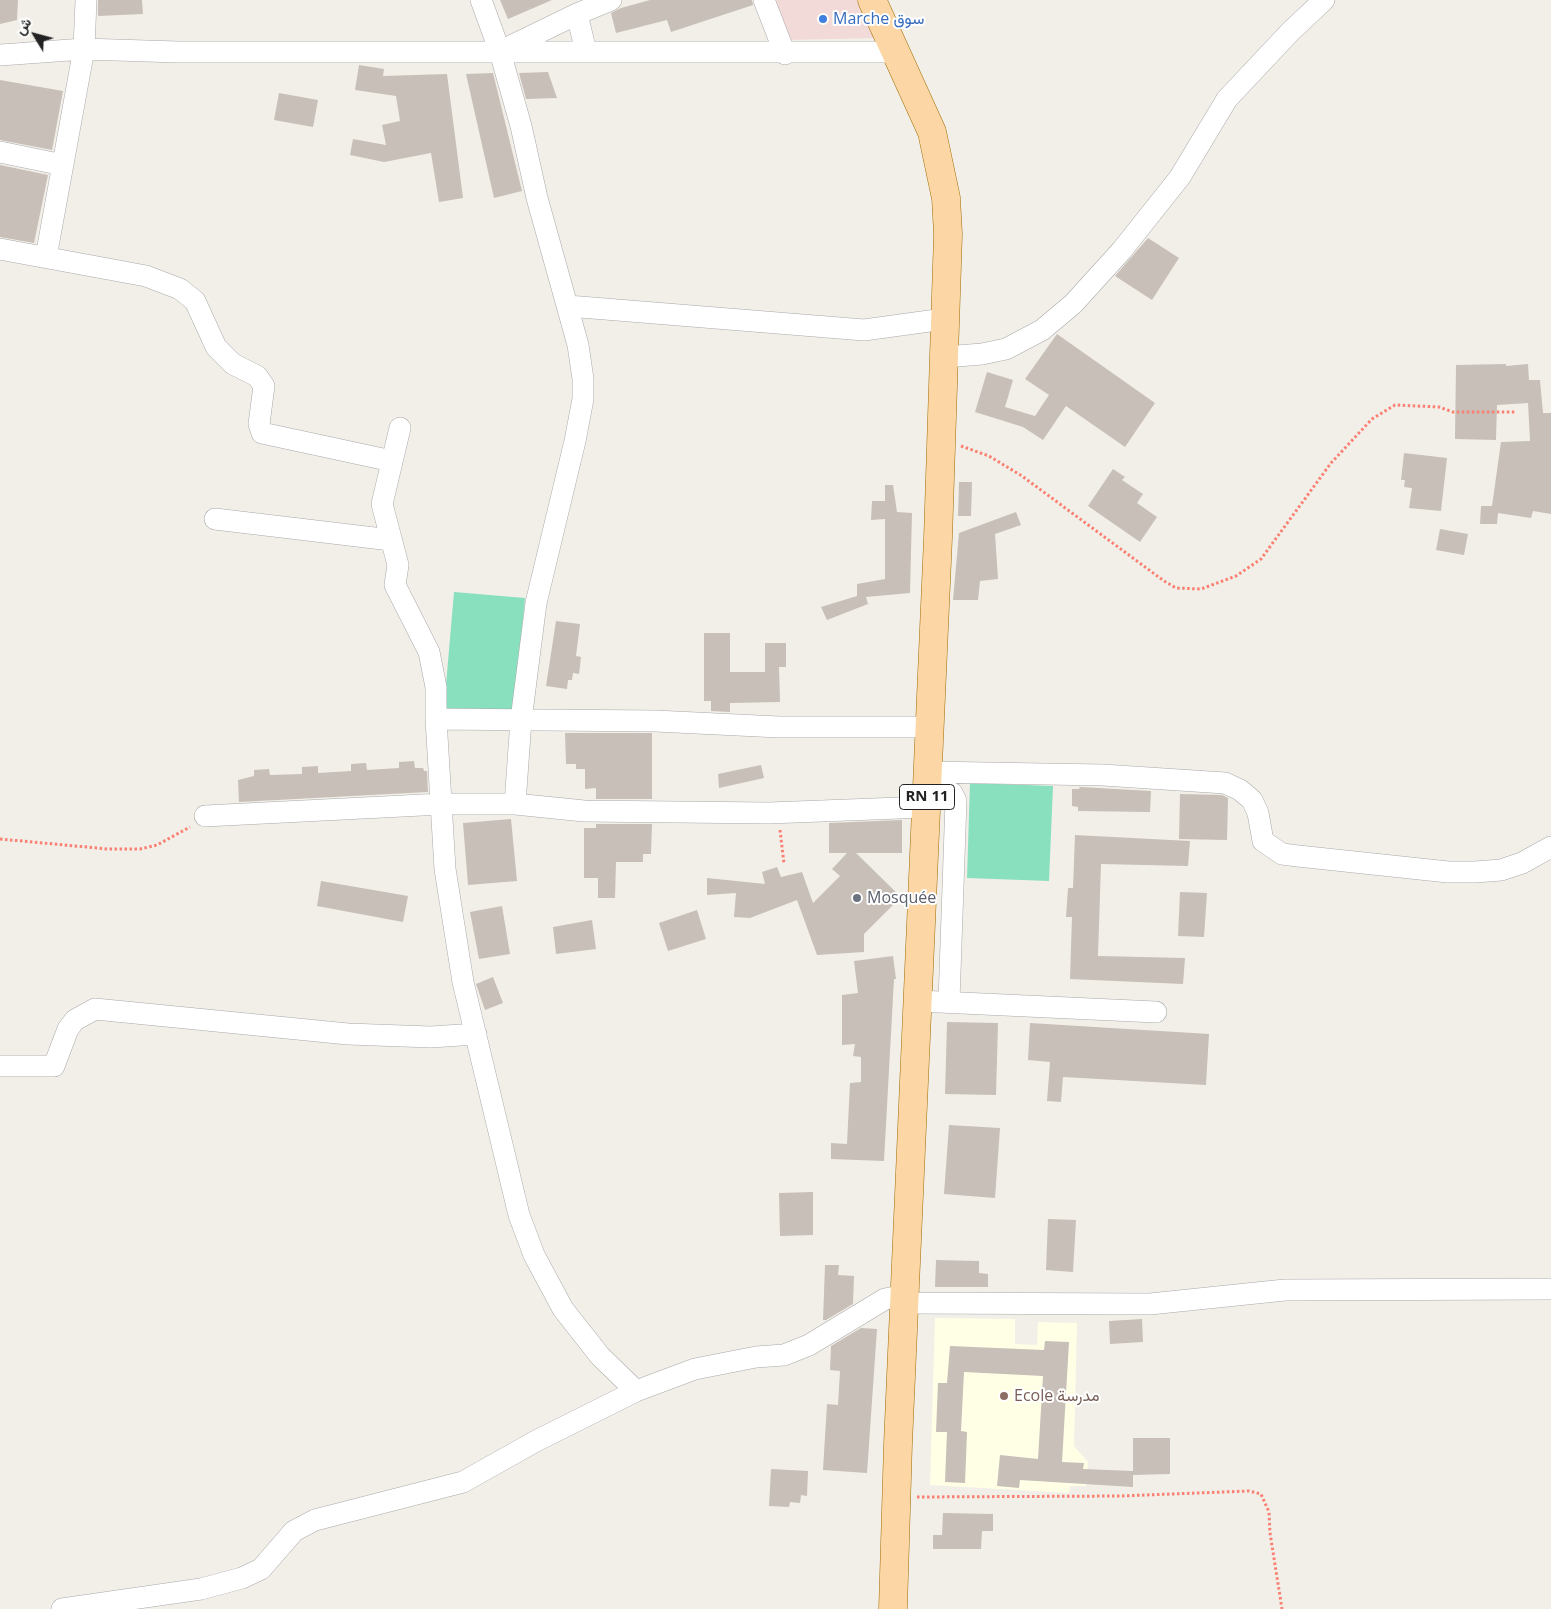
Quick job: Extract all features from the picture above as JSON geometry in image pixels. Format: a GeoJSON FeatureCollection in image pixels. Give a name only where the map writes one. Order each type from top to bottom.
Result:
{"type":"FeatureCollection","features":[{"type":"Feature","properties":{"kind":"main road","name":"RN 11"},"geometry":{"type":"LineString","coordinates":[[872,0],[898,52],[932,132],[941,166],[946,198],[948,234],[930,727],[896,1496],[893,1609]]}},
{"type":"Feature","properties":{"kind":"street"},"geometry":{"type":"LineString","coordinates":[[46,257],[84,49],[86,0]]}},
{"type":"Feature","properties":{"kind":"street"},"geometry":{"type":"LineString","coordinates":[[481,0],[500,52],[578,344],[584,399],[563,495],[536,603],[514,804]]}},
{"type":"Feature","properties":{"kind":"street"},"geometry":{"type":"LineString","coordinates":[[500,52],[576,14],[611,0]]}},
{"type":"Feature","properties":{"kind":"street"},"geometry":{"type":"LineString","coordinates":[[764,0],[785,54]]}},
{"type":"Feature","properties":{"kind":"street"},"geometry":{"type":"LineString","coordinates":[[944,357],[982,354],[1006,349],[1042,330],[1073,304],[1116,256],[1180,176],[1227,99],[1291,31],[1324,0]]}},
{"type":"Feature","properties":{"kind":"street"},"geometry":{"type":"LineString","coordinates":[[576,14],[586,52]]}},
{"type":"Feature","properties":{"kind":"street"},"geometry":{"type":"LineString","coordinates":[[0,55],[84,49],[178,52],[785,54],[898,52]]}},
{"type":"Feature","properties":{"kind":"street"},"geometry":{"type":"LineString","coordinates":[[0,152],[63,165]]}},
{"type":"Feature","properties":{"kind":"street"},"geometry":{"type":"LineString","coordinates":[[0,249],[146,276],[180,289],[195,302],[216,347],[232,364],[257,376],[264,386],[259,424],[262,433],[392,461]]}},
{"type":"Feature","properties":{"kind":"street"},"geometry":{"type":"LineString","coordinates":[[568,306],[864,330],[944,319]]}},
{"type":"Feature","properties":{"kind":"street"},"geometry":{"type":"LineString","coordinates":[[400,428],[382,504],[398,565],[395,585],[429,652],[436,687],[436,719],[445,870],[463,982],[487,1075],[504,1160],[519,1215],[534,1255],[552,1291],[580,1332],[636,1391]]}},
{"type":"Feature","properties":{"kind":"street"},"geometry":{"type":"LineString","coordinates":[[215,519],[391,540]]}},
{"type":"Feature","properties":{"kind":"street"},"geometry":{"type":"LineString","coordinates":[[436,719],[655,721],[779,728],[930,727]]}},
{"type":"Feature","properties":{"kind":"street"},"geometry":{"type":"LineString","coordinates":[[205,816],[442,804],[514,804],[584,810],[778,813],[927,789],[1103,775],[1225,783],[1240,790],[1252,800],[1258,812],[1263,842],[1282,854],[1448,872],[1475,872],[1501,870],[1522,863],[1551,847]]}},
{"type":"Feature","properties":{"kind":"street"},"geometry":{"type":"LineString","coordinates":[[927,789],[943,789],[952,793],[956,802],[949,1001]]}},
{"type":"Feature","properties":{"kind":"street"},"geometry":{"type":"LineString","coordinates":[[918,1001],[1156,1012]]}},
{"type":"Feature","properties":{"kind":"street"},"geometry":{"type":"LineString","coordinates":[[0,1066],[54,1066],[68,1030],[75,1020],[95,1009],[348,1034],[431,1037],[476,1034]]}},
{"type":"Feature","properties":{"kind":"street"},"geometry":{"type":"LineString","coordinates":[[62,1609],[201,1589],[242,1578],[261,1569],[294,1531],[315,1520],[463,1482],[536,1441],[636,1391],[695,1369],[756,1357],[784,1355],[809,1345],[885,1299],[1150,1304],[1285,1290],[1551,1289]]}},
{"type":"Feature","properties":{"kind":"path"},"geometry":{"type":"LineString","coordinates":[[941,443],[965,447],[989,456],[1086,522],[1164,581],[1176,588],[1196,589],[1223,582],[1261,559],[1274,544],[1331,463],[1372,419],[1395,406],[1439,407],[1453,412],[1515,412]]}},
{"type":"Feature","properties":{"kind":"path"},"geometry":{"type":"LineString","coordinates":[[778,813],[784,864]]}},
{"type":"Feature","properties":{"kind":"path"},"geometry":{"type":"LineString","coordinates":[[0,838],[108,849],[140,849],[157,845],[197,823],[205,816]]}},
{"type":"Feature","properties":{"kind":"path"},"geometry":{"type":"LineString","coordinates":[[896,1496],[1120,1496],[1249,1491],[1261,1494],[1269,1512],[1282,1609]]}},
{"type":"Feature","properties":{"kind":"shaded area","name":"Marche سوق"},"geometry":{"type":"Polygon","coordinates":[[[773,0],[857,0],[875,38],[787,40],[773,0]]]}},
{"type":"Feature","properties":{"kind":"shaded area","name":"Ecole مدرسة"},"geometry":{"type":"Polygon","coordinates":[[[935,1318],[1015,1319],[1015,1344],[1037,1345],[1038,1322],[1077,1323],[1074,1446],[1088,1462],[1086,1486],[1070,1486],[1069,1493],[930,1485],[935,1318]]]}},
{"type":"Feature","properties":{"kind":"green space"},"geometry":{"type":"Polygon","coordinates":[[[454,592],[525,598],[514,714],[444,708],[454,592]]]}},
{"type":"Feature","properties":{"kind":"green space"},"geometry":{"type":"Polygon","coordinates":[[[970,783],[1053,786],[1049,881],[967,878],[970,783]]]}},
{"type":"Feature","properties":{"kind":"building"},"geometry":{"type":"Polygon","coordinates":[[[0,0],[18,0],[17,20],[0,24],[0,0]]]}},
{"type":"Feature","properties":{"kind":"building"},"geometry":{"type":"Polygon","coordinates":[[[98,0],[142,0],[143,14],[98,16],[98,0]]]}},
{"type":"Feature","properties":{"kind":"building"},"geometry":{"type":"Polygon","coordinates":[[[500,0],[552,0],[508,19],[500,0]]]}},
{"type":"Feature","properties":{"kind":"building"},"geometry":{"type":"Polygon","coordinates":[[[650,0],[752,0],[753,5],[671,32],[667,20],[616,33],[611,13],[621,8],[650,0]]]}},
{"type":"Feature","properties":{"kind":"building"},"geometry":{"type":"Polygon","coordinates":[[[359,65],[384,69],[383,76],[447,74],[463,198],[439,202],[431,153],[384,162],[350,155],[353,139],[386,145],[382,125],[400,121],[396,96],[355,90],[359,65]]]}},
{"type":"Feature","properties":{"kind":"building"},"geometry":{"type":"Polygon","coordinates":[[[548,72],[557,98],[526,99],[519,73],[548,72]]]}},
{"type":"Feature","properties":{"kind":"building"},"geometry":{"type":"Polygon","coordinates":[[[493,73],[522,191],[494,198],[466,74],[493,73]]]}},
{"type":"Feature","properties":{"kind":"building"},"geometry":{"type":"Polygon","coordinates":[[[0,80],[63,91],[52,150],[0,140],[0,80]]]}},
{"type":"Feature","properties":{"kind":"building"},"geometry":{"type":"Polygon","coordinates":[[[279,93],[318,100],[313,127],[274,120],[279,93]]]}},
{"type":"Feature","properties":{"kind":"building"},"geometry":{"type":"Polygon","coordinates":[[[0,165],[48,175],[34,243],[0,237],[0,165]]]}},
{"type":"Feature","properties":{"kind":"building"},"geometry":{"type":"Polygon","coordinates":[[[1148,238],[1179,258],[1152,300],[1115,276],[1148,238]]]}},
{"type":"Feature","properties":{"kind":"building"},"geometry":{"type":"Polygon","coordinates":[[[1057,334],[1155,403],[1125,447],[1066,406],[1043,440],[1023,427],[975,412],[987,372],[1013,380],[1005,407],[1035,416],[1049,395],[1025,379],[1057,334]]]}},
{"type":"Feature","properties":{"kind":"building"},"geometry":{"type":"Polygon","coordinates":[[[1506,364],[1506,366],[1528,364],[1529,380],[1540,380],[1543,413],[1551,413],[1551,514],[1533,511],[1531,518],[1498,513],[1497,524],[1480,524],[1481,506],[1492,506],[1501,442],[1530,441],[1528,403],[1497,405],[1496,440],[1455,439],[1456,365],[1506,364]]]}},
{"type":"Feature","properties":{"kind":"building"},"geometry":{"type":"Polygon","coordinates":[[[1404,453],[1447,458],[1441,511],[1409,508],[1412,488],[1404,487],[1405,480],[1401,480],[1404,453]]]}},
{"type":"Feature","properties":{"kind":"building"},"geometry":{"type":"Polygon","coordinates":[[[1113,469],[1125,477],[1122,480],[1143,494],[1137,503],[1157,517],[1140,542],[1088,506],[1113,469]]]}},
{"type":"Feature","properties":{"kind":"building"},"geometry":{"type":"Polygon","coordinates":[[[959,482],[972,482],[971,516],[958,516],[959,482]]]}},
{"type":"Feature","properties":{"kind":"building"},"geometry":{"type":"Polygon","coordinates":[[[885,485],[893,485],[897,512],[912,513],[910,593],[866,597],[868,604],[827,620],[821,607],[857,596],[857,584],[885,579],[885,519],[871,520],[872,501],[885,501],[885,485]]]}},
{"type":"Feature","properties":{"kind":"building"},"geometry":{"type":"Polygon","coordinates":[[[1016,512],[1021,525],[995,534],[998,579],[980,581],[978,600],[953,600],[959,533],[1016,512]]]}},
{"type":"Feature","properties":{"kind":"building"},"geometry":{"type":"Polygon","coordinates":[[[1440,529],[1468,534],[1464,555],[1436,550],[1440,529]]]}},
{"type":"Feature","properties":{"kind":"building"},"geometry":{"type":"Polygon","coordinates":[[[556,621],[580,624],[576,656],[581,657],[579,674],[573,673],[572,680],[568,680],[567,689],[546,686],[556,621]]]}},
{"type":"Feature","properties":{"kind":"building"},"geometry":{"type":"Polygon","coordinates":[[[704,633],[730,633],[730,672],[765,672],[765,643],[786,643],[786,667],[779,667],[780,702],[730,703],[730,712],[711,711],[711,701],[704,701],[704,633]]]}},
{"type":"Feature","properties":{"kind":"building"},"geometry":{"type":"Polygon","coordinates":[[[565,733],[652,733],[652,799],[596,799],[596,788],[585,789],[585,769],[576,769],[576,764],[566,764],[565,733]]]}},
{"type":"Feature","properties":{"kind":"building"},"geometry":{"type":"Polygon","coordinates":[[[414,761],[415,768],[423,768],[424,771],[427,771],[428,792],[239,802],[238,780],[254,776],[254,770],[269,769],[270,775],[302,774],[302,767],[318,766],[318,773],[351,771],[351,764],[366,763],[367,770],[399,768],[399,762],[414,761]]]}},
{"type":"Feature","properties":{"kind":"building"},"geometry":{"type":"Polygon","coordinates":[[[761,765],[764,778],[719,788],[718,774],[761,765]]]}},
{"type":"Feature","properties":{"kind":"building"},"geometry":{"type":"Polygon","coordinates":[[[1080,787],[1151,791],[1150,812],[1078,811],[1078,807],[1072,806],[1072,789],[1079,789],[1080,787]]]}},
{"type":"Feature","properties":{"kind":"building"},"geometry":{"type":"Polygon","coordinates":[[[1180,794],[1222,795],[1228,798],[1227,840],[1179,839],[1180,794]]]}},
{"type":"Feature","properties":{"kind":"building"},"geometry":{"type":"Polygon","coordinates":[[[511,819],[517,881],[468,885],[463,823],[511,819]]]}},
{"type":"Feature","properties":{"kind":"building"},"geometry":{"type":"Polygon","coordinates":[[[902,820],[902,853],[856,853],[901,897],[864,934],[864,952],[817,955],[797,900],[750,918],[734,917],[736,893],[707,895],[707,878],[765,884],[762,872],[777,867],[781,877],[802,872],[813,903],[840,876],[832,869],[847,853],[829,853],[829,823],[902,820]]]}},
{"type":"Feature","properties":{"kind":"building"},"geometry":{"type":"Polygon","coordinates":[[[596,824],[652,824],[651,854],[643,854],[643,862],[616,862],[615,898],[598,898],[598,878],[584,878],[584,828],[596,828],[596,824]]]}},
{"type":"Feature","properties":{"kind":"building"},"geometry":{"type":"Polygon","coordinates":[[[1075,835],[1190,841],[1188,866],[1101,864],[1098,956],[1185,958],[1183,984],[1070,979],[1072,917],[1066,917],[1068,888],[1073,888],[1075,835]]]}},
{"type":"Feature","properties":{"kind":"building"},"geometry":{"type":"Polygon","coordinates":[[[321,881],[408,896],[403,922],[317,906],[321,881]]]}},
{"type":"Feature","properties":{"kind":"building"},"geometry":{"type":"Polygon","coordinates":[[[1180,892],[1207,893],[1204,937],[1178,936],[1180,892]]]}},
{"type":"Feature","properties":{"kind":"building"},"geometry":{"type":"Polygon","coordinates":[[[502,906],[510,954],[479,959],[470,912],[502,906]]]}},
{"type":"Feature","properties":{"kind":"building"},"geometry":{"type":"Polygon","coordinates":[[[697,910],[706,939],[668,951],[659,923],[697,910]]]}},
{"type":"Feature","properties":{"kind":"building"},"geometry":{"type":"Polygon","coordinates":[[[592,920],[596,949],[556,954],[553,927],[592,920]]]}},
{"type":"Feature","properties":{"kind":"building"},"geometry":{"type":"Polygon","coordinates":[[[893,956],[896,979],[894,979],[884,1161],[831,1159],[831,1143],[847,1144],[850,1083],[861,1082],[861,1057],[853,1056],[855,1044],[842,1045],[842,995],[858,993],[854,961],[893,956]]]}},
{"type":"Feature","properties":{"kind":"building"},"geometry":{"type":"Polygon","coordinates":[[[493,977],[503,1003],[485,1010],[476,984],[493,977]]]}},
{"type":"Feature","properties":{"kind":"building"},"geometry":{"type":"Polygon","coordinates":[[[947,1022],[998,1023],[996,1095],[945,1094],[947,1022]]]}},
{"type":"Feature","properties":{"kind":"building"},"geometry":{"type":"Polygon","coordinates":[[[1030,1023],[1209,1034],[1206,1085],[1063,1077],[1061,1102],[1047,1101],[1050,1062],[1028,1060],[1030,1023]]]}},
{"type":"Feature","properties":{"kind":"building"},"geometry":{"type":"Polygon","coordinates":[[[949,1125],[1000,1128],[995,1198],[944,1194],[949,1125]]]}},
{"type":"Feature","properties":{"kind":"building"},"geometry":{"type":"Polygon","coordinates":[[[813,1192],[813,1235],[780,1236],[779,1193],[813,1192]]]}},
{"type":"Feature","properties":{"kind":"building"},"geometry":{"type":"Polygon","coordinates":[[[1048,1219],[1076,1220],[1073,1272],[1046,1270],[1048,1219]]]}},
{"type":"Feature","properties":{"kind":"building"},"geometry":{"type":"Polygon","coordinates":[[[936,1260],[979,1261],[979,1273],[988,1274],[988,1287],[935,1287],[936,1260]]]}},
{"type":"Feature","properties":{"kind":"building"},"geometry":{"type":"Polygon","coordinates":[[[825,1265],[839,1265],[838,1275],[854,1276],[853,1304],[823,1320],[825,1265]]]}},
{"type":"Feature","properties":{"kind":"building"},"geometry":{"type":"Polygon","coordinates":[[[1142,1319],[1143,1342],[1110,1344],[1109,1321],[1142,1319]]]}},
{"type":"Feature","properties":{"kind":"building"},"geometry":{"type":"Polygon","coordinates":[[[861,1328],[877,1329],[867,1473],[823,1470],[827,1404],[838,1405],[840,1371],[830,1370],[831,1346],[861,1328]]]}},
{"type":"Feature","properties":{"kind":"building"},"geometry":{"type":"Polygon","coordinates":[[[1045,1341],[1069,1342],[1062,1462],[1084,1463],[1083,1469],[1133,1471],[1133,1438],[1170,1438],[1170,1474],[1133,1475],[1133,1487],[1020,1480],[1019,1488],[997,1486],[1000,1455],[1038,1459],[1043,1376],[964,1372],[961,1431],[967,1432],[965,1483],[945,1482],[947,1432],[936,1432],[938,1383],[947,1383],[950,1346],[1044,1350],[1045,1341]]]}},
{"type":"Feature","properties":{"kind":"building"},"geometry":{"type":"Polygon","coordinates":[[[771,1469],[808,1471],[807,1496],[801,1495],[800,1503],[790,1502],[789,1507],[769,1506],[771,1469]]]}},
{"type":"Feature","properties":{"kind":"building"},"geometry":{"type":"Polygon","coordinates":[[[943,1513],[993,1514],[993,1531],[982,1531],[981,1549],[933,1549],[933,1535],[942,1535],[943,1513]]]}},
{"type":"Feature","properties":{"kind":"place","name":"Marche سوق"},"geometry":{"type":"Point","coordinates":[823,19]}},
{"type":"Feature","properties":{"kind":"place","name":"Mosquée"},"geometry":{"type":"Point","coordinates":[857,898]}},
{"type":"Feature","properties":{"kind":"place","name":"Ecole مدرسة"},"geometry":{"type":"Point","coordinates":[1004,1396]}}]}
